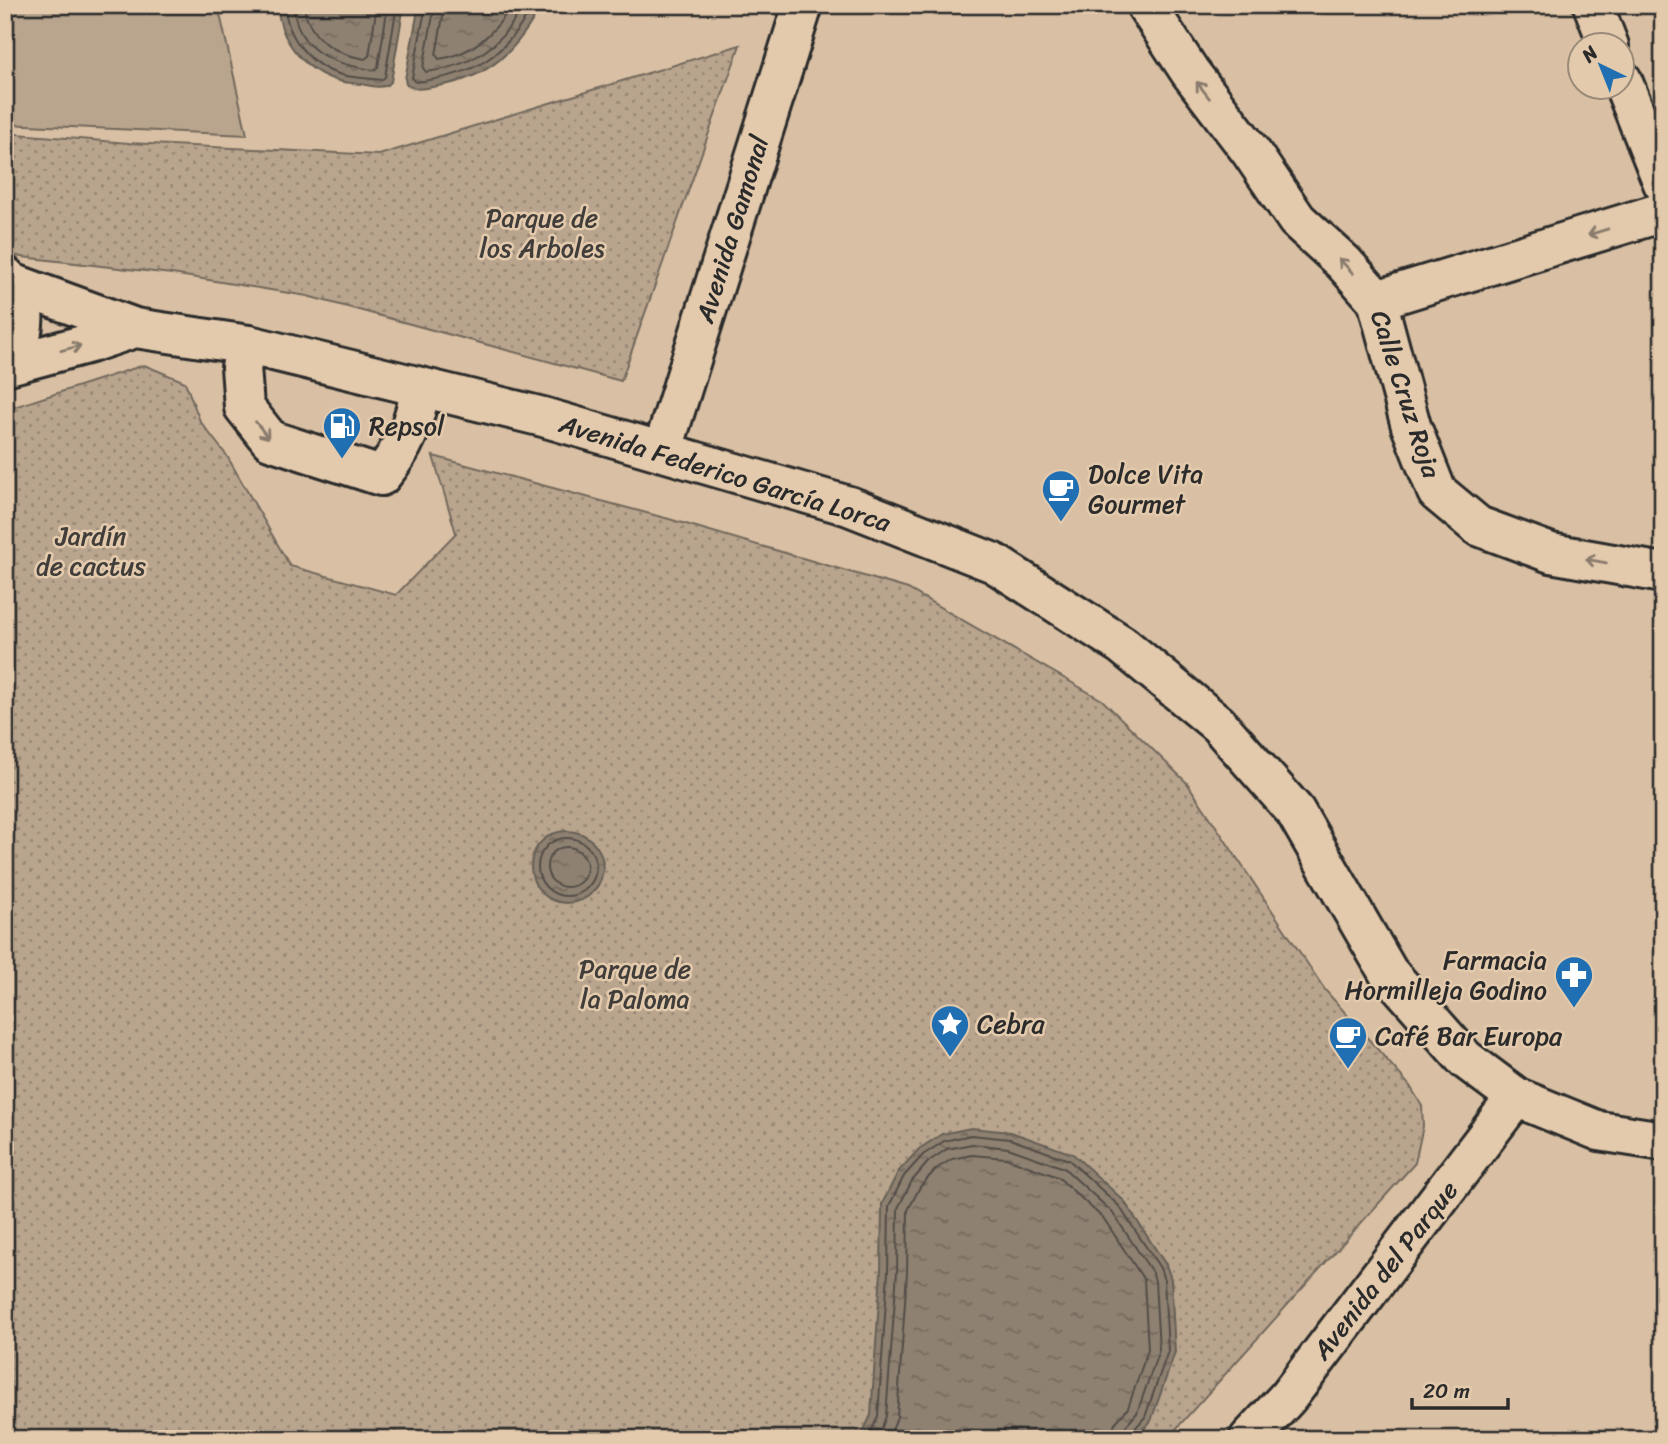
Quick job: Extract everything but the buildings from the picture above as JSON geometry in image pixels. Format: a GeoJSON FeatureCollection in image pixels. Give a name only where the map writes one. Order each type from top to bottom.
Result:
{"type":"FeatureCollection","features":[{"type":"Feature","properties":{"kind":"street","name":"Avenida Gamonal"},"geometry":{"type":"LineString","coordinates":[[662,452],[803,5]]}},
{"type":"Feature","properties":{"kind":"street","name":"Calle Cruz Roja"},"geometry":{"type":"LineString","coordinates":[[1146,5],[1189,72],[1251,152],[1297,220],[1344,263],[1377,300],[1411,426],[1437,492],[1478,526],[1550,553],[1663,573]]}},
{"type":"Feature","properties":{"kind":"street"},"geometry":{"type":"LineString","coordinates":[[1593,5],[1604,32]]}},
{"type":"Feature","properties":{"kind":"street"},"geometry":{"type":"LineString","coordinates":[[1631,102],[1663,183]]}},
{"type":"Feature","properties":{"kind":"street"},"geometry":{"type":"LineString","coordinates":[[1377,300],[1663,212]]}},
{"type":"Feature","properties":{"kind":"street","name":"Avenida Federico García Lorca"},"geometry":{"type":"LineString","coordinates":[[9,280],[135,328],[248,345],[543,417],[849,506],[994,563],[1122,645],[1217,724],[1295,811],[1388,972],[1465,1059],[1517,1097],[1599,1131],[1663,1141]]}},
{"type":"Feature","properties":{"kind":"street"},"geometry":{"type":"LineString","coordinates":[[5,364],[22,336],[24,318],[21,300],[9,280]]}},
{"type":"Feature","properties":{"kind":"street","name":"Avenida Federico García Lorca"},"geometry":{"type":"LineString","coordinates":[[5,364],[90,343],[135,328]]}},
{"type":"Feature","properties":{"kind":"street"},"geometry":{"type":"LineString","coordinates":[[248,345],[241,367],[244,407],[270,440],[380,476],[398,455],[417,411],[420,387]]}},
{"type":"Feature","properties":{"kind":"street","name":"Avenida del Parque"},"geometry":{"type":"LineString","coordinates":[[1250,1439],[1288,1397],[1517,1097]]}},
{"type":"Feature","properties":{"kind":"street"},"geometry":{"type":"LineString","coordinates":[[1288,1397],[1290,1439]]}},
{"type":"Feature","properties":{"kind":"green space"},"geometry":{"type":"Polygon","coordinates":[[[5,5],[218,5],[247,135],[5,124],[5,5]]]}},
{"type":"Feature","properties":{"kind":"green space","name":"Parque de los Arboles"},"geometry":{"type":"Polygon","coordinates":[[[740,45],[621,381],[307,296],[172,274],[5,255],[5,133],[129,143],[379,155],[740,45]]]}},
{"type":"Feature","properties":{"kind":"green space","name":"Parque de la Paloma"},"geometry":{"type":"Polygon","coordinates":[[[144,365],[185,382],[200,421],[227,456],[290,566],[396,595],[456,533],[433,456],[669,519],[908,589],[1102,700],[1187,783],[1325,990],[1410,1086],[1422,1106],[1423,1126],[1415,1163],[1167,1439],[5,1439],[5,410],[144,365]]]}},
{"type":"Feature","properties":{"kind":"water"},"geometry":{"type":"Polygon","coordinates":[[[278,5],[404,5],[391,82],[377,87],[344,82],[327,77],[316,70],[296,53],[289,42],[279,18],[278,5]]]}},
{"type":"Feature","properties":{"kind":"water"},"geometry":{"type":"Polygon","coordinates":[[[419,5],[541,5],[512,48],[487,69],[456,82],[421,89],[406,84],[405,79],[419,5]]]}},
{"type":"Feature","properties":{"kind":"water"},"geometry":{"type":"Polygon","coordinates":[[[574,831],[593,841],[601,853],[601,881],[593,893],[581,901],[560,903],[541,893],[533,881],[531,860],[541,841],[553,833],[574,831]]]}},
{"type":"Feature","properties":{"kind":"water"},"geometry":{"type":"Polygon","coordinates":[[[971,1128],[1011,1132],[1073,1154],[1124,1201],[1166,1265],[1171,1279],[1175,1352],[1151,1421],[1135,1439],[860,1439],[871,1415],[881,1272],[882,1204],[898,1172],[919,1149],[942,1134],[971,1128]]]}},
{"type":"Feature","properties":{"kind":"place","name":"Repsol"},"geometry":{"type":"Point","coordinates":[342,460]}},
{"type":"Feature","properties":{"kind":"place","name":"Dolce Vita Gourmet"},"geometry":{"type":"Point","coordinates":[1061,523]}},
{"type":"Feature","properties":{"kind":"place","name":"Farmacia Hormilleja Godino"},"geometry":{"type":"Point","coordinates":[1574,1009]}},
{"type":"Feature","properties":{"kind":"place","name":"Cebra"},"geometry":{"type":"Point","coordinates":[950,1058]}},
{"type":"Feature","properties":{"kind":"place","name":"Café Bar Europa"},"geometry":{"type":"Point","coordinates":[1348,1070]}},
{"type":"Feature","properties":{"kind":"park label","name":"Jardín de cactus"},"geometry":{"type":"Point","coordinates":[91,551]}}]}
